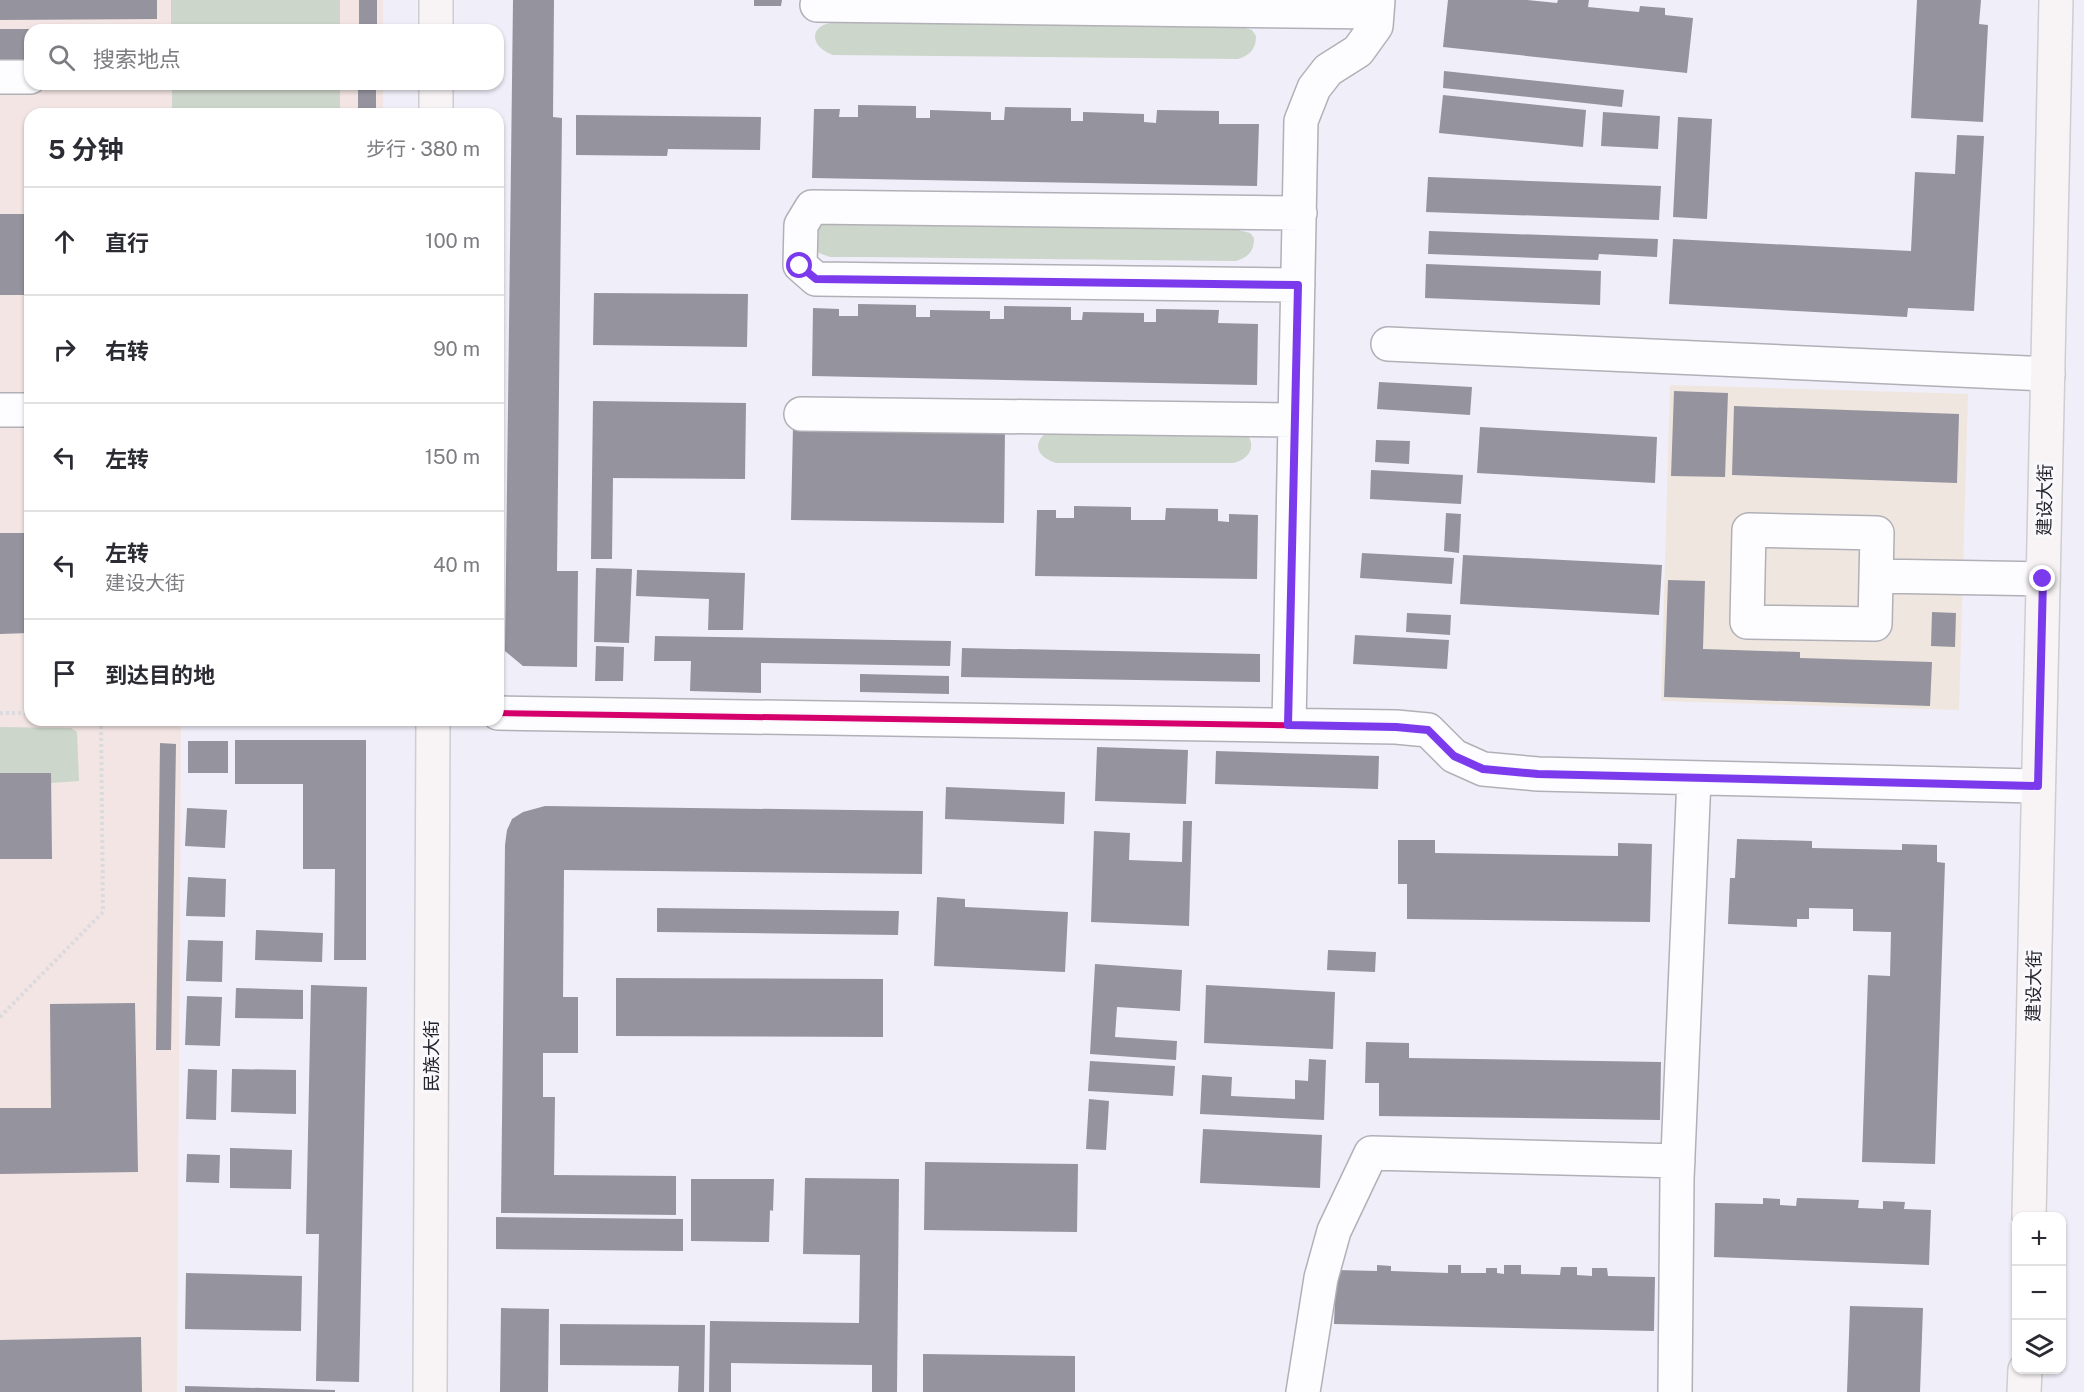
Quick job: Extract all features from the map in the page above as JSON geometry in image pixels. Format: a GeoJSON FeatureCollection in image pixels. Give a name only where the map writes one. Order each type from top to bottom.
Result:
{"type":"FeatureCollection","features":[{"type":"Feature","properties":{"kind":"main road"},"geometry":{"type":"LineString","coordinates":[[436,0],[436,24]]}},
{"type":"Feature","properties":{"kind":"main road","name":"建设大街"},"geometry":{"type":"LineString","coordinates":[[2029,1212],[2056,0]]}},
{"type":"Feature","properties":{"kind":"main road"},"geometry":{"type":"LineString","coordinates":[[436,90],[436,108]]}},
{"type":"Feature","properties":{"kind":"main road","name":"民族大街"},"geometry":{"type":"LineString","coordinates":[[430,1392],[434,726]]}},
{"type":"Feature","properties":{"kind":"main road"},"geometry":{"type":"LineString","coordinates":[[2024,1392],[2025,1374]]}},
{"type":"Feature","properties":{"kind":"street"},"geometry":{"type":"LineString","coordinates":[[817,5],[1378,6],[1376,26],[1358,51],[1328,70],[1314,88],[1301,121],[1288,725]]}},
{"type":"Feature","properties":{"kind":"street"},"geometry":{"type":"LineString","coordinates":[[0,77],[24,77]]}},
{"type":"Feature","properties":{"kind":"street"},"geometry":{"type":"LineString","coordinates":[[1298,285],[816,279],[800,266],[801,225],[812,207],[1300,213]]}},
{"type":"Feature","properties":{"kind":"street"},"geometry":{"type":"LineString","coordinates":[[1388,344],[2048,374]]}},
{"type":"Feature","properties":{"kind":"street"},"geometry":{"type":"LineString","coordinates":[[0,410],[24,410]]}},
{"type":"Feature","properties":{"kind":"street"},"geometry":{"type":"LineString","coordinates":[[801,414],[1295,420]]}},
{"type":"Feature","properties":{"kind":"street"},"geometry":{"type":"LineString","coordinates":[[1749,530],[1877,533],[1876,576],[1875,624],[1747,622],[1749,530]]}},
{"type":"Feature","properties":{"kind":"street"},"geometry":{"type":"LineString","coordinates":[[1876,576],[2043,579]]}},
{"type":"Feature","properties":{"kind":"street"},"geometry":{"type":"LineString","coordinates":[[504,713],[1396,727],[1428,730],[1454,756],[1483,769],[1538,774],[2038,786]]}},
{"type":"Feature","properties":{"kind":"street"},"geometry":{"type":"LineString","coordinates":[[1675,1392],[1678,1161],[1694,778]]}},
{"type":"Feature","properties":{"kind":"street"},"geometry":{"type":"LineString","coordinates":[[1303,1392],[1321,1278],[1334,1231],[1371,1153],[1678,1161]]}},
{"type":"Feature","properties":{"kind":"path"},"geometry":{"type":"LineString","coordinates":[[0,712],[24,713]]}},
{"type":"Feature","properties":{"kind":"path"},"geometry":{"type":"LineString","coordinates":[[0,1017],[103,912],[101,726]]}},
{"type":"Feature","properties":{"kind":"shaded area"},"geometry":{"type":"Polygon","coordinates":[[[0,0],[383,0],[383,24],[24,24],[24,90],[383,90],[383,108],[24,108],[24,726],[181,726],[177,1392],[0,1392],[0,0]]]}},
{"type":"Feature","properties":{"kind":"shaded area"},"geometry":{"type":"Polygon","coordinates":[[[171,0],[340,0],[340,24],[171,24],[171,0]]]}},
{"type":"Feature","properties":{"kind":"shaded area"},"geometry":{"type":"Polygon","coordinates":[[[836,22],[1241,27],[1252,30],[1256,36],[1252,51],[1238,59],[833,55],[819,46],[815,36],[821,27],[836,22]]]}},
{"type":"Feature","properties":{"kind":"shaded area"},"geometry":{"type":"Polygon","coordinates":[[[172,90],[340,90],[340,108],[172,108],[172,90]]]}},
{"type":"Feature","properties":{"kind":"shaded area"},"geometry":{"type":"Polygon","coordinates":[[[823,225],[1238,230],[1250,233],[1254,238],[1250,253],[1236,261],[830,257],[819,253],[814,246],[816,230],[823,225]]]}},
{"type":"Feature","properties":{"kind":"shaded area"},"geometry":{"type":"Polygon","coordinates":[[[1670,385],[1968,394],[1959,710],[1661,701],[1670,385]]]}},
{"type":"Feature","properties":{"kind":"shaded area"},"geometry":{"type":"Polygon","coordinates":[[[1048,431],[1247,434],[1251,448],[1247,456],[1234,463],[1056,463],[1044,457],[1038,450],[1039,441],[1048,431]]]}},
{"type":"Feature","properties":{"kind":"shaded area"},"geometry":{"type":"Polygon","coordinates":[[[0,727],[71,728],[77,732],[79,781],[51,783],[51,773],[0,773],[0,727]]]}},
{"type":"Feature","properties":{"kind":"building"},"geometry":{"type":"Polygon","coordinates":[[[0,0],[157,0],[157,19],[0,20],[0,0]]]}},
{"type":"Feature","properties":{"kind":"building"},"geometry":{"type":"Polygon","coordinates":[[[359,0],[377,0],[377,24],[359,24],[359,0]]]}},
{"type":"Feature","properties":{"kind":"building"},"geometry":{"type":"Polygon","coordinates":[[[513,0],[554,0],[553,117],[562,118],[557,571],[578,571],[577,667],[523,666],[505,651],[513,0]]]}},
{"type":"Feature","properties":{"kind":"building"},"geometry":{"type":"Polygon","coordinates":[[[754,0],[782,0],[781,6],[754,6],[754,0]]]}},
{"type":"Feature","properties":{"kind":"building"},"geometry":{"type":"Polygon","coordinates":[[[1448,0],[1527,0],[1557,3],[1558,0],[1589,0],[1588,7],[1639,12],[1640,6],[1665,8],[1665,15],[1693,18],[1687,73],[1443,47],[1448,0]]]}},
{"type":"Feature","properties":{"kind":"building"},"geometry":{"type":"Polygon","coordinates":[[[1917,0],[1981,0],[1979,24],[1988,25],[1983,122],[1911,118],[1917,0]]]}},
{"type":"Feature","properties":{"kind":"building"},"geometry":{"type":"Polygon","coordinates":[[[0,29],[24,29],[24,63],[0,64],[0,29]]]}},
{"type":"Feature","properties":{"kind":"building"},"geometry":{"type":"Polygon","coordinates":[[[1444,71],[1624,90],[1622,107],[1443,88],[1444,71]]]}},
{"type":"Feature","properties":{"kind":"building"},"geometry":{"type":"Polygon","coordinates":[[[358,90],[376,90],[376,108],[358,108],[358,90]]]}},
{"type":"Feature","properties":{"kind":"building"},"geometry":{"type":"Polygon","coordinates":[[[1443,95],[1586,110],[1583,147],[1439,133],[1443,95]]]}},
{"type":"Feature","properties":{"kind":"building"},"geometry":{"type":"Polygon","coordinates":[[[858,105],[916,106],[916,118],[930,118],[930,110],[991,112],[991,120],[1004,120],[1005,107],[1071,108],[1071,121],[1083,121],[1083,112],[1144,114],[1144,122],[1156,123],[1157,110],[1219,111],[1219,124],[1259,124],[1257,186],[812,178],[814,109],[840,109],[839,117],[858,117],[858,105]]]}},
{"type":"Feature","properties":{"kind":"building"},"geometry":{"type":"Polygon","coordinates":[[[1603,112],[1660,116],[1658,149],[1601,146],[1603,112]]]}},
{"type":"Feature","properties":{"kind":"building"},"geometry":{"type":"Polygon","coordinates":[[[576,115],[761,117],[760,150],[668,149],[667,156],[576,155],[576,115]]]}},
{"type":"Feature","properties":{"kind":"building"},"geometry":{"type":"Polygon","coordinates":[[[1678,117],[1712,119],[1707,219],[1673,217],[1678,117]]]}},
{"type":"Feature","properties":{"kind":"building"},"geometry":{"type":"Polygon","coordinates":[[[1957,135],[1984,136],[1974,311],[1908,308],[1907,317],[1669,304],[1673,239],[1911,251],[1915,172],[1955,174],[1957,135]]]}},
{"type":"Feature","properties":{"kind":"building"},"geometry":{"type":"Polygon","coordinates":[[[1428,177],[1661,186],[1659,220],[1426,212],[1428,177]]]}},
{"type":"Feature","properties":{"kind":"building"},"geometry":{"type":"Polygon","coordinates":[[[0,214],[24,214],[24,295],[0,295],[0,214]]]}},
{"type":"Feature","properties":{"kind":"building"},"geometry":{"type":"Polygon","coordinates":[[[1429,231],[1658,239],[1657,257],[1599,254],[1598,260],[1428,254],[1429,231]]]}},
{"type":"Feature","properties":{"kind":"building"},"geometry":{"type":"Polygon","coordinates":[[[1426,264],[1601,271],[1600,305],[1425,298],[1426,264]]]}},
{"type":"Feature","properties":{"kind":"building"},"geometry":{"type":"Polygon","coordinates":[[[594,293],[748,294],[747,347],[593,345],[594,293]]]}},
{"type":"Feature","properties":{"kind":"building"},"geometry":{"type":"Polygon","coordinates":[[[858,304],[916,305],[916,317],[930,317],[930,310],[990,311],[990,319],[1004,319],[1004,306],[1071,307],[1071,320],[1082,320],[1083,312],[1144,313],[1144,322],[1156,322],[1156,309],[1219,310],[1218,323],[1258,324],[1257,385],[812,376],[813,308],[839,309],[839,316],[858,316],[858,304]]]}},
{"type":"Feature","properties":{"kind":"building"},"geometry":{"type":"Polygon","coordinates":[[[1379,382],[1472,387],[1470,415],[1377,409],[1379,382]]]}},
{"type":"Feature","properties":{"kind":"building"},"geometry":{"type":"Polygon","coordinates":[[[1674,391],[1728,393],[1725,477],[1671,476],[1674,391]]]}},
{"type":"Feature","properties":{"kind":"building"},"geometry":{"type":"Polygon","coordinates":[[[593,401],[746,403],[745,479],[613,478],[612,559],[591,559],[593,401]]]}},
{"type":"Feature","properties":{"kind":"building"},"geometry":{"type":"Polygon","coordinates":[[[1734,406],[1959,414],[1957,483],[1732,475],[1734,406]]]}},
{"type":"Feature","properties":{"kind":"building"},"geometry":{"type":"Polygon","coordinates":[[[793,426],[1005,428],[1004,523],[791,520],[793,426]]]}},
{"type":"Feature","properties":{"kind":"building"},"geometry":{"type":"Polygon","coordinates":[[[1480,427],[1657,437],[1655,483],[1477,473],[1480,427]]]}},
{"type":"Feature","properties":{"kind":"building"},"geometry":{"type":"Polygon","coordinates":[[[1376,440],[1410,441],[1409,464],[1375,462],[1376,440]]]}},
{"type":"Feature","properties":{"kind":"building"},"geometry":{"type":"Polygon","coordinates":[[[1371,470],[1463,475],[1461,504],[1370,499],[1371,470]]]}},
{"type":"Feature","properties":{"kind":"building"},"geometry":{"type":"Polygon","coordinates":[[[1074,506],[1131,507],[1131,520],[1165,520],[1166,508],[1218,509],[1218,521],[1229,522],[1229,514],[1258,515],[1257,579],[1035,576],[1037,510],[1056,510],[1056,518],[1074,518],[1074,506]]]}},
{"type":"Feature","properties":{"kind":"building"},"geometry":{"type":"Polygon","coordinates":[[[1446,513],[1461,514],[1459,553],[1444,551],[1446,513]]]}},
{"type":"Feature","properties":{"kind":"building"},"geometry":{"type":"Polygon","coordinates":[[[0,533],[24,533],[24,633],[0,634],[0,533]]]}},
{"type":"Feature","properties":{"kind":"building"},"geometry":{"type":"Polygon","coordinates":[[[1362,553],[1454,558],[1452,584],[1360,578],[1362,553]]]}},
{"type":"Feature","properties":{"kind":"building"},"geometry":{"type":"Polygon","coordinates":[[[1463,555],[1662,565],[1659,615],[1460,604],[1463,555]]]}},
{"type":"Feature","properties":{"kind":"building"},"geometry":{"type":"Polygon","coordinates":[[[596,568],[632,569],[629,643],[594,642],[596,568]]]}},
{"type":"Feature","properties":{"kind":"building"},"geometry":{"type":"Polygon","coordinates":[[[637,570],[745,573],[743,630],[708,630],[709,599],[636,596],[637,570]]]}},
{"type":"Feature","properties":{"kind":"building"},"geometry":{"type":"Polygon","coordinates":[[[1668,580],[1705,581],[1703,649],[1800,652],[1800,658],[1932,662],[1930,706],[1664,697],[1668,580]]]}},
{"type":"Feature","properties":{"kind":"building"},"geometry":{"type":"Polygon","coordinates":[[[1932,612],[1956,613],[1955,647],[1931,646],[1932,612]]]}},
{"type":"Feature","properties":{"kind":"building"},"geometry":{"type":"Polygon","coordinates":[[[1407,613],[1451,615],[1450,635],[1406,632],[1407,613]]]}},
{"type":"Feature","properties":{"kind":"building"},"geometry":{"type":"Polygon","coordinates":[[[1355,635],[1449,640],[1447,669],[1353,664],[1355,635]]]}},
{"type":"Feature","properties":{"kind":"building"},"geometry":{"type":"Polygon","coordinates":[[[655,636],[951,641],[950,666],[761,663],[761,693],[690,691],[691,661],[654,661],[655,636]]]}},
{"type":"Feature","properties":{"kind":"building"},"geometry":{"type":"Polygon","coordinates":[[[596,646],[624,647],[623,681],[595,681],[596,646]]]}},
{"type":"Feature","properties":{"kind":"building"},"geometry":{"type":"Polygon","coordinates":[[[962,648],[1260,654],[1260,682],[961,677],[962,648]]]}},
{"type":"Feature","properties":{"kind":"building"},"geometry":{"type":"Polygon","coordinates":[[[860,674],[949,676],[949,694],[860,692],[860,674]]]}},
{"type":"Feature","properties":{"kind":"building"},"geometry":{"type":"Polygon","coordinates":[[[235,740],[366,740],[366,960],[334,960],[335,869],[303,869],[303,784],[235,784],[235,740]]]}},
{"type":"Feature","properties":{"kind":"building"},"geometry":{"type":"Polygon","coordinates":[[[188,741],[228,741],[228,773],[188,773],[188,741]]]}},
{"type":"Feature","properties":{"kind":"building"},"geometry":{"type":"Polygon","coordinates":[[[160,743],[176,744],[171,1050],[156,1050],[160,743]]]}},
{"type":"Feature","properties":{"kind":"building"},"geometry":{"type":"Polygon","coordinates":[[[1097,747],[1188,750],[1186,804],[1095,801],[1097,747]]]}},
{"type":"Feature","properties":{"kind":"building"},"geometry":{"type":"Polygon","coordinates":[[[1216,751],[1379,756],[1378,789],[1215,784],[1216,751]]]}},
{"type":"Feature","properties":{"kind":"building"},"geometry":{"type":"Polygon","coordinates":[[[0,773],[51,773],[52,859],[0,859],[0,773]]]}},
{"type":"Feature","properties":{"kind":"building"},"geometry":{"type":"Polygon","coordinates":[[[946,787],[1065,792],[1064,824],[945,819],[946,787]]]}},
{"type":"Feature","properties":{"kind":"building"},"geometry":{"type":"Polygon","coordinates":[[[545,806],[923,811],[922,874],[564,870],[563,997],[578,997],[578,1053],[543,1053],[543,1097],[555,1097],[554,1175],[676,1176],[676,1215],[501,1213],[505,845],[507,830],[512,819],[523,812],[545,806]]]}},
{"type":"Feature","properties":{"kind":"building"},"geometry":{"type":"Polygon","coordinates":[[[187,808],[227,810],[225,848],[185,846],[187,808]]]}},
{"type":"Feature","properties":{"kind":"building"},"geometry":{"type":"Polygon","coordinates":[[[1183,821],[1192,821],[1189,926],[1091,922],[1094,831],[1130,833],[1129,860],[1182,862],[1183,821]]]}},
{"type":"Feature","properties":{"kind":"building"},"geometry":{"type":"Polygon","coordinates":[[[1737,839],[1812,841],[1812,848],[1902,850],[1902,844],[1937,845],[1937,862],[1945,863],[1935,1164],[1862,1162],[1868,975],[1890,976],[1891,932],[1853,931],[1853,909],[1809,908],[1809,919],[1797,919],[1797,927],[1728,924],[1730,878],[1735,878],[1737,839]]]}},
{"type":"Feature","properties":{"kind":"building"},"geometry":{"type":"Polygon","coordinates":[[[1398,840],[1435,840],[1435,853],[1618,856],[1618,843],[1652,844],[1650,922],[1407,919],[1407,884],[1398,884],[1398,840]]]}},
{"type":"Feature","properties":{"kind":"building"},"geometry":{"type":"Polygon","coordinates":[[[188,877],[226,879],[225,917],[186,916],[188,877]]]}},
{"type":"Feature","properties":{"kind":"building"},"geometry":{"type":"Polygon","coordinates":[[[937,897],[965,899],[965,907],[1068,912],[1065,972],[934,966],[937,897]]]}},
{"type":"Feature","properties":{"kind":"building"},"geometry":{"type":"Polygon","coordinates":[[[657,908],[899,911],[898,935],[657,932],[657,908]]]}},
{"type":"Feature","properties":{"kind":"building"},"geometry":{"type":"Polygon","coordinates":[[[256,930],[323,933],[322,962],[255,960],[256,930]]]}},
{"type":"Feature","properties":{"kind":"building"},"geometry":{"type":"Polygon","coordinates":[[[188,940],[223,941],[222,982],[186,981],[188,940]]]}},
{"type":"Feature","properties":{"kind":"building"},"geometry":{"type":"Polygon","coordinates":[[[1328,950],[1376,952],[1375,972],[1327,970],[1328,950]]]}},
{"type":"Feature","properties":{"kind":"building"},"geometry":{"type":"Polygon","coordinates":[[[1095,964],[1182,970],[1180,1011],[1117,1007],[1115,1037],[1177,1041],[1176,1060],[1090,1054],[1095,964]]]}},
{"type":"Feature","properties":{"kind":"building"},"geometry":{"type":"Polygon","coordinates":[[[616,978],[883,979],[883,1037],[616,1036],[616,978]]]}},
{"type":"Feature","properties":{"kind":"building"},"geometry":{"type":"Polygon","coordinates":[[[311,985],[367,987],[359,1382],[316,1381],[319,1234],[306,1234],[311,985]]]}},
{"type":"Feature","properties":{"kind":"building"},"geometry":{"type":"Polygon","coordinates":[[[1206,985],[1335,992],[1333,1049],[1204,1043],[1206,985]]]}},
{"type":"Feature","properties":{"kind":"building"},"geometry":{"type":"Polygon","coordinates":[[[236,988],[303,990],[303,1019],[235,1018],[236,988]]]}},
{"type":"Feature","properties":{"kind":"building"},"geometry":{"type":"Polygon","coordinates":[[[187,996],[222,997],[220,1046],[185,1045],[187,996]]]}},
{"type":"Feature","properties":{"kind":"building"},"geometry":{"type":"Polygon","coordinates":[[[135,1003],[138,1172],[0,1174],[0,1108],[51,1108],[50,1004],[135,1003]]]}},
{"type":"Feature","properties":{"kind":"building"},"geometry":{"type":"Polygon","coordinates":[[[1366,1042],[1409,1043],[1409,1058],[1661,1062],[1660,1120],[1379,1116],[1379,1083],[1365,1083],[1366,1042]]]}},
{"type":"Feature","properties":{"kind":"building"},"geometry":{"type":"Polygon","coordinates":[[[1309,1059],[1326,1060],[1324,1120],[1200,1114],[1202,1075],[1232,1077],[1231,1096],[1295,1099],[1295,1080],[1308,1081],[1309,1059]]]}},
{"type":"Feature","properties":{"kind":"building"},"geometry":{"type":"Polygon","coordinates":[[[1090,1061],[1175,1066],[1173,1096],[1088,1091],[1090,1061]]]}},
{"type":"Feature","properties":{"kind":"building"},"geometry":{"type":"Polygon","coordinates":[[[188,1069],[217,1070],[216,1120],[186,1119],[188,1069]]]}},
{"type":"Feature","properties":{"kind":"building"},"geometry":{"type":"Polygon","coordinates":[[[232,1069],[296,1070],[296,1114],[231,1112],[232,1069]]]}},
{"type":"Feature","properties":{"kind":"building"},"geometry":{"type":"Polygon","coordinates":[[[1089,1099],[1109,1101],[1106,1150],[1086,1149],[1089,1099]]]}},
{"type":"Feature","properties":{"kind":"building"},"geometry":{"type":"Polygon","coordinates":[[[1203,1129],[1322,1135],[1320,1188],[1200,1183],[1203,1129]]]}},
{"type":"Feature","properties":{"kind":"building"},"geometry":{"type":"Polygon","coordinates":[[[230,1148],[292,1150],[291,1189],[230,1188],[230,1148]]]}},
{"type":"Feature","properties":{"kind":"building"},"geometry":{"type":"Polygon","coordinates":[[[187,1154],[220,1155],[219,1183],[186,1182],[187,1154]]]}},
{"type":"Feature","properties":{"kind":"building"},"geometry":{"type":"Polygon","coordinates":[[[925,1162],[1078,1164],[1077,1232],[924,1230],[925,1162]]]}},
{"type":"Feature","properties":{"kind":"building"},"geometry":{"type":"Polygon","coordinates":[[[805,1178],[899,1179],[897,1392],[872,1392],[872,1365],[731,1363],[731,1392],[709,1392],[710,1321],[859,1323],[860,1255],[803,1254],[805,1178]]]}},
{"type":"Feature","properties":{"kind":"building"},"geometry":{"type":"Polygon","coordinates":[[[691,1179],[774,1179],[769,1242],[691,1241],[691,1179]]]}},
{"type":"Feature","properties":{"kind":"building"},"geometry":{"type":"Polygon","coordinates":[[[1763,1198],[1780,1199],[1780,1205],[1796,1206],[1797,1198],[1859,1200],[1858,1208],[1883,1209],[1883,1201],[1905,1202],[1904,1209],[1931,1210],[1929,1265],[1714,1257],[1715,1203],[1763,1204],[1763,1198]]]}},
{"type":"Feature","properties":{"kind":"building"},"geometry":{"type":"Polygon","coordinates":[[[496,1217],[683,1219],[683,1251],[496,1249],[496,1217]]]}},
{"type":"Feature","properties":{"kind":"building"},"geometry":{"type":"Polygon","coordinates":[[[1377,1265],[1391,1266],[1391,1271],[1448,1273],[1448,1265],[1461,1265],[1461,1273],[1486,1273],[1486,1268],[1497,1268],[1497,1273],[1504,1274],[1504,1265],[1521,1265],[1521,1274],[1560,1275],[1561,1267],[1577,1267],[1577,1275],[1592,1276],[1592,1268],[1607,1268],[1608,1276],[1655,1277],[1654,1331],[1334,1324],[1336,1270],[1377,1271],[1377,1265]]]}},
{"type":"Feature","properties":{"kind":"building"},"geometry":{"type":"Polygon","coordinates":[[[186,1273],[302,1276],[301,1331],[185,1329],[186,1273]]]}},
{"type":"Feature","properties":{"kind":"building"},"geometry":{"type":"Polygon","coordinates":[[[1850,1306],[1923,1308],[1920,1392],[1847,1392],[1850,1306]]]}},
{"type":"Feature","properties":{"kind":"building"},"geometry":{"type":"Polygon","coordinates":[[[501,1308],[549,1309],[548,1392],[500,1392],[501,1308]]]}},
{"type":"Feature","properties":{"kind":"building"},"geometry":{"type":"Polygon","coordinates":[[[560,1324],[705,1325],[704,1392],[678,1392],[679,1366],[560,1365],[560,1324]]]}},
{"type":"Feature","properties":{"kind":"building"},"geometry":{"type":"Polygon","coordinates":[[[141,1337],[142,1392],[0,1392],[0,1340],[141,1337]]]}},
{"type":"Feature","properties":{"kind":"building"},"geometry":{"type":"Polygon","coordinates":[[[923,1354],[1075,1356],[1075,1392],[923,1392],[923,1354]]]}},
{"type":"Feature","properties":{"kind":"building"},"geometry":{"type":"Polygon","coordinates":[[[185,1386],[335,1390],[335,1392],[185,1392],[185,1386]]]}},
{"type":"Feature","properties":{"kind":"cycle path"},"geometry":{"type":"LineString","coordinates":[[504,713],[1396,727],[1428,730],[1454,756],[1483,769],[1538,774],[2038,786]]}},
{"type":"Feature","properties":{"kind":"route"},"geometry":{"type":"LineString","coordinates":[[800,266],[816,279],[1298,285],[1288,725],[1396,727],[1428,730],[1454,756],[1483,769],[1538,774],[2038,786],[2043,579]]}}]}
